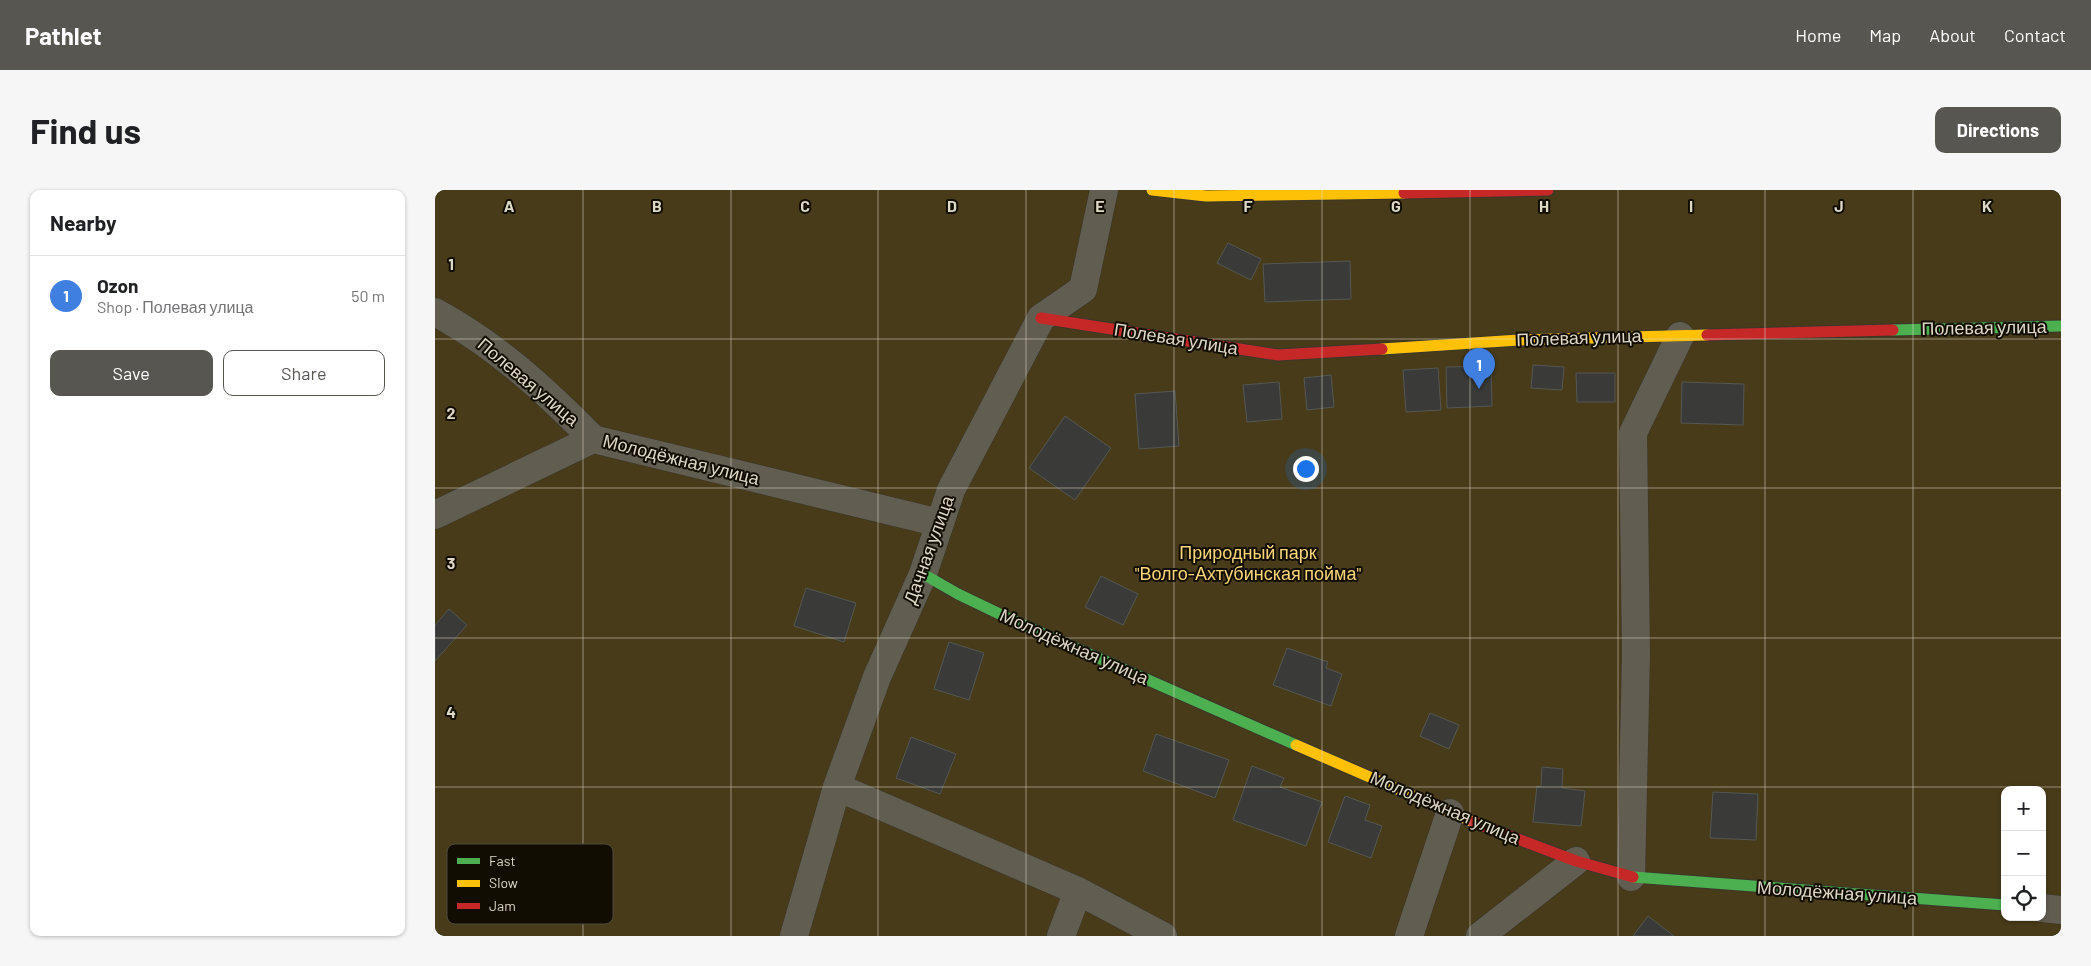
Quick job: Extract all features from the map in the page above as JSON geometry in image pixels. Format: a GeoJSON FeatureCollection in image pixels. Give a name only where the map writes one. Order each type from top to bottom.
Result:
{"type":"FeatureCollection","features":[{"type":"Feature","properties":{"kind":"street","name":"Дачная улица"},"geometry":{"type":"LineString","coordinates":[[794,936],[837,787],[877,677],[923,574],[951,490],[1041,318],[1083,289],[1104,190]]}},
{"type":"Feature","properties":{"kind":"street"},"geometry":{"type":"LineString","coordinates":[[1152,190],[1206,196],[1548,190]]}},
{"type":"Feature","properties":{"kind":"street","name":"Полевая улица"},"geometry":{"type":"LineString","coordinates":[[435,312],[462,327],[503,355],[556,402],[593,439]]}},
{"type":"Feature","properties":{"kind":"street","name":"Полевая улица"},"geometry":{"type":"LineString","coordinates":[[1041,318],[1279,355],[1519,340],[2061,326]]}},
{"type":"Feature","properties":{"kind":"street"},"geometry":{"type":"LineString","coordinates":[[1631,877],[1636,654],[1633,433],[1680,336]]}},
{"type":"Feature","properties":{"kind":"street","name":"Молодёжная улица"},"geometry":{"type":"LineString","coordinates":[[435,515],[593,439],[940,523]]}},
{"type":"Feature","properties":{"kind":"street","name":"Молодёжная улица"},"geometry":{"type":"LineString","coordinates":[[923,574],[958,594],[1010,619],[1450,812],[1576,861],[1631,877],[2001,905]]}},
{"type":"Feature","properties":{"kind":"street"},"geometry":{"type":"LineString","coordinates":[[837,787],[1078,891],[1163,936]]}},
{"type":"Feature","properties":{"kind":"street"},"geometry":{"type":"LineString","coordinates":[[1409,936],[1450,812]]}},
{"type":"Feature","properties":{"kind":"street"},"geometry":{"type":"LineString","coordinates":[[1480,936],[1576,861]]}},
{"type":"Feature","properties":{"kind":"street"},"geometry":{"type":"LineString","coordinates":[[1061,936],[1078,891]]}},
{"type":"Feature","properties":{"kind":"street"},"geometry":{"type":"LineString","coordinates":[[2046,908],[2061,910]]}},
{"type":"Feature","properties":{"kind":"green space","name":"Природный парк \"Волго-Ахтубинская пойма\""},"geometry":{"type":"Polygon","coordinates":[[[435,190],[2061,190],[2061,936],[435,936],[435,190]]]}},
{"type":"Feature","properties":{"kind":"building"},"geometry":{"type":"Polygon","coordinates":[[[1228,243],[1261,259],[1251,280],[1217,263],[1228,243]]]}},
{"type":"Feature","properties":{"kind":"building"},"geometry":{"type":"Polygon","coordinates":[[[1350,261],[1351,299],[1265,302],[1263,264],[1350,261]]]}},
{"type":"Feature","properties":{"kind":"building"},"geometry":{"type":"Polygon","coordinates":[[[1533,365],[1564,367],[1562,390],[1531,388],[1533,365]]]}},
{"type":"Feature","properties":{"kind":"building"},"geometry":{"type":"Polygon","coordinates":[[[1491,366],[1492,406],[1447,408],[1446,367],[1491,366]]]}},
{"type":"Feature","properties":{"kind":"building"},"geometry":{"type":"Polygon","coordinates":[[[1438,368],[1441,410],[1406,412],[1403,370],[1438,368]]]}},
{"type":"Feature","properties":{"kind":"building"},"geometry":{"type":"Polygon","coordinates":[[[1576,373],[1615,373],[1615,402],[1577,402],[1576,373]]]}},
{"type":"Feature","properties":{"kind":"building"},"geometry":{"type":"Polygon","coordinates":[[[1331,375],[1334,407],[1307,410],[1304,378],[1331,375]]]}},
{"type":"Feature","properties":{"kind":"building"},"geometry":{"type":"Polygon","coordinates":[[[1279,382],[1282,419],[1247,422],[1243,385],[1279,382]]]}},
{"type":"Feature","properties":{"kind":"building"},"geometry":{"type":"Polygon","coordinates":[[[1682,382],[1744,384],[1743,425],[1681,423],[1682,382]]]}},
{"type":"Feature","properties":{"kind":"building"},"geometry":{"type":"Polygon","coordinates":[[[1175,391],[1179,446],[1139,449],[1135,394],[1175,391]]]}},
{"type":"Feature","properties":{"kind":"building"},"geometry":{"type":"Polygon","coordinates":[[[1065,416],[1111,448],[1075,500],[1029,468],[1065,416]]]}},
{"type":"Feature","properties":{"kind":"building"},"geometry":{"type":"Polygon","coordinates":[[[1101,576],[1138,594],[1123,625],[1085,607],[1101,576]]]}},
{"type":"Feature","properties":{"kind":"building"},"geometry":{"type":"Polygon","coordinates":[[[806,588],[856,603],[844,642],[794,626],[806,588]]]}},
{"type":"Feature","properties":{"kind":"building"},"geometry":{"type":"Polygon","coordinates":[[[449,609],[467,625],[435,661],[435,625],[449,609]]]}},
{"type":"Feature","properties":{"kind":"building"},"geometry":{"type":"Polygon","coordinates":[[[949,642],[984,653],[969,700],[934,689],[949,642]]]}},
{"type":"Feature","properties":{"kind":"building"},"geometry":{"type":"Polygon","coordinates":[[[1287,648],[1328,662],[1326,668],[1342,674],[1331,706],[1273,685],[1287,648]]]}},
{"type":"Feature","properties":{"kind":"building"},"geometry":{"type":"Polygon","coordinates":[[[1430,713],[1459,725],[1449,749],[1420,736],[1430,713]]]}},
{"type":"Feature","properties":{"kind":"building"},"geometry":{"type":"Polygon","coordinates":[[[1156,734],[1229,760],[1215,798],[1143,771],[1156,734]]]}},
{"type":"Feature","properties":{"kind":"building"},"geometry":{"type":"Polygon","coordinates":[[[911,737],[956,754],[940,794],[896,778],[911,737]]]}},
{"type":"Feature","properties":{"kind":"building"},"geometry":{"type":"Polygon","coordinates":[[[1252,766],[1284,778],[1280,787],[1322,802],[1306,846],[1233,820],[1252,766]]]}},
{"type":"Feature","properties":{"kind":"building"},"geometry":{"type":"Polygon","coordinates":[[[1542,767],[1563,769],[1562,788],[1585,791],[1581,826],[1533,822],[1537,786],[1541,787],[1542,767]]]}},
{"type":"Feature","properties":{"kind":"building"},"geometry":{"type":"Polygon","coordinates":[[[1713,792],[1758,794],[1756,840],[1710,838],[1713,792]]]}},
{"type":"Feature","properties":{"kind":"building"},"geometry":{"type":"Polygon","coordinates":[[[1345,796],[1370,805],[1365,820],[1382,826],[1371,858],[1328,842],[1345,796]]]}},
{"type":"Feature","properties":{"kind":"building"},"geometry":{"type":"Polygon","coordinates":[[[1648,916],[1674,936],[1633,936],[1648,916]]]}},
{"type":"Feature","properties":{"kind":"traffic: fast"},"geometry":{"type":"LineString","coordinates":[[1893,330],[2061,326]]}},
{"type":"Feature","properties":{"kind":"traffic: fast"},"geometry":{"type":"LineString","coordinates":[[923,574],[958,594],[1010,619],[1296,745]]}},
{"type":"Feature","properties":{"kind":"traffic: fast"},"geometry":{"type":"LineString","coordinates":[[1633,877],[2001,905]]}},
{"type":"Feature","properties":{"kind":"traffic: slow"},"geometry":{"type":"LineString","coordinates":[[1152,190],[1206,196],[1404,193]]}},
{"type":"Feature","properties":{"kind":"traffic: slow"},"geometry":{"type":"LineString","coordinates":[[1382,349],[1519,340],[1707,335]]}},
{"type":"Feature","properties":{"kind":"traffic: slow"},"geometry":{"type":"LineString","coordinates":[[1296,745],[1473,822]]}},
{"type":"Feature","properties":{"kind":"traffic: jam"},"geometry":{"type":"LineString","coordinates":[[1404,193],[1548,190]]}},
{"type":"Feature","properties":{"kind":"traffic: jam"},"geometry":{"type":"LineString","coordinates":[[1041,318],[1278,355],[1382,349]]}},
{"type":"Feature","properties":{"kind":"traffic: jam"},"geometry":{"type":"LineString","coordinates":[[1707,335],[1893,330]]}},
{"type":"Feature","properties":{"kind":"traffic: jam"},"geometry":{"type":"LineString","coordinates":[[1473,822],[1576,861],[1633,877]]}},
{"type":"Feature","properties":{"kind":"place","name":"Ozon"},"geometry":{"type":"Point","coordinates":[1479,389]}}]}
